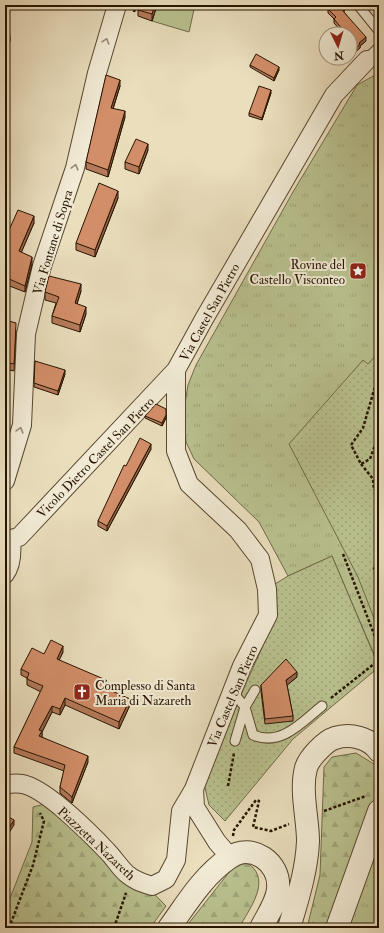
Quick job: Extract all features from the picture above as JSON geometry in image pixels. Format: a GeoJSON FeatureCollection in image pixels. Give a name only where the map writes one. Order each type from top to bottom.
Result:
{"type":"FeatureCollection","features":[{"type":"Feature","properties":{"kind":"street","name":"Via Fontane di Sopra"},"geometry":{"type":"LineString","coordinates":[[5,481],[22,425],[26,334],[42,266],[75,168],[97,73],[117,5]]}},
{"type":"Feature","properties":{"kind":"street","name":"Via Castel San Pietro"},"geometry":{"type":"LineString","coordinates":[[230,857],[217,842],[195,807],[194,789],[242,666],[268,616],[267,589],[260,558],[238,530],[189,484],[176,451],[176,370],[334,95],[368,59]]}},
{"type":"Feature","properties":{"kind":"street","name":"Vicolo Dietro Castel San Pietro"},"geometry":{"type":"LineString","coordinates":[[8,537],[18,537],[176,370]]}},
{"type":"Feature","properties":{"kind":"street"},"geometry":{"type":"LineString","coordinates":[[5,574],[8,570],[12,550],[8,537]]}},
{"type":"Feature","properties":{"kind":"street"},"geometry":{"type":"LineString","coordinates":[[289,928],[303,872],[308,844],[304,792],[306,767],[316,751],[334,738],[349,737],[365,739],[379,751]]}},
{"type":"Feature","properties":{"kind":"street","name":"Piazzetta Nazareth"},"geometry":{"type":"LineString","coordinates":[[6,784],[26,785],[42,794],[86,830],[107,851],[126,874],[139,882],[152,886],[166,879],[176,860],[181,811],[194,789]]}},
{"type":"Feature","properties":{"kind":"street"},"geometry":{"type":"LineString","coordinates":[[337,928],[373,803]]}},
{"type":"Feature","properties":{"kind":"street"},"geometry":{"type":"LineString","coordinates":[[169,928],[208,875],[230,857],[244,851],[256,853],[266,858],[276,873],[278,889],[261,928]]}},
{"type":"Feature","properties":{"kind":"lane"},"geometry":{"type":"LineString","coordinates":[[358,5],[379,31]]}},
{"type":"Feature","properties":{"kind":"lane"},"geometry":{"type":"LineString","coordinates":[[368,59],[379,47]]}},
{"type":"Feature","properties":{"kind":"lane"},"geometry":{"type":"LineString","coordinates":[[235,741],[245,707],[255,690]]}},
{"type":"Feature","properties":{"kind":"lane"},"geometry":{"type":"LineString","coordinates":[[232,691],[245,707],[253,736],[263,739],[279,738],[295,728],[322,706]]}},
{"type":"Feature","properties":{"kind":"path"},"geometry":{"type":"LineString","coordinates":[[134,13],[136,5]]}},
{"type":"Feature","properties":{"kind":"path"},"geometry":{"type":"LineString","coordinates":[[374,490],[373,479],[361,464],[351,445],[363,428],[379,373]]}},
{"type":"Feature","properties":{"kind":"path"},"geometry":{"type":"LineString","coordinates":[[361,464],[370,459],[379,434]]}},
{"type":"Feature","properties":{"kind":"path"},"geometry":{"type":"LineString","coordinates":[[343,554],[379,647]]}},
{"type":"Feature","properties":{"kind":"path"},"geometry":{"type":"LineString","coordinates":[[373,569],[379,566]]}},
{"type":"Feature","properties":{"kind":"path"},"geometry":{"type":"LineString","coordinates":[[322,706],[379,660]]}},
{"type":"Feature","properties":{"kind":"path"},"geometry":{"type":"LineString","coordinates":[[228,786],[235,741]]}},
{"type":"Feature","properties":{"kind":"path"},"geometry":{"type":"LineString","coordinates":[[230,857],[234,830],[256,800],[259,801],[254,827],[271,831]]}},
{"type":"Feature","properties":{"kind":"path"},"geometry":{"type":"LineString","coordinates":[[307,816],[353,802],[373,803]]}},
{"type":"Feature","properties":{"kind":"path"},"geometry":{"type":"LineString","coordinates":[[9,928],[33,865],[44,821],[39,810]]}},
{"type":"Feature","properties":{"kind":"path"},"geometry":{"type":"LineString","coordinates":[[114,928],[127,890],[152,886]]}},
{"type":"Feature","properties":{"kind":"green space"},"geometry":{"type":"Polygon","coordinates":[[[157,5],[195,5],[189,32],[152,21],[157,5]]]}},
{"type":"Feature","properties":{"kind":"green space"},"geometry":{"type":"Polygon","coordinates":[[[379,73],[379,666],[332,556],[288,576],[259,522],[194,459],[186,442],[184,410],[188,385],[196,365],[293,192],[357,85],[379,73]]]}},
{"type":"Feature","properties":{"kind":"green space"},"geometry":{"type":"Polygon","coordinates":[[[379,352],[379,631],[358,577],[289,444],[363,360],[368,364],[379,352]]]}},
{"type":"Feature","properties":{"kind":"green space"},"geometry":{"type":"Polygon","coordinates":[[[332,556],[379,667],[293,739],[225,821],[209,805],[203,779],[270,630],[275,584],[288,576],[332,556]]]}},
{"type":"Feature","properties":{"kind":"green space"},"geometry":{"type":"Polygon","coordinates":[[[356,753],[377,766],[375,799],[332,928],[307,928],[320,875],[324,767],[332,757],[356,753]]]}},
{"type":"Feature","properties":{"kind":"green space"},"geometry":{"type":"Polygon","coordinates":[[[56,801],[84,822],[166,906],[150,928],[5,928],[5,911],[32,842],[33,807],[56,801]]]}},
{"type":"Feature","properties":{"kind":"green space"},"geometry":{"type":"Polygon","coordinates":[[[379,834],[379,910],[377,928],[344,928],[379,834]]]}},
{"type":"Feature","properties":{"kind":"green space"},"geometry":{"type":"Polygon","coordinates":[[[243,863],[249,864],[256,871],[259,878],[259,887],[253,904],[239,928],[185,928],[234,866],[243,863]]]}},
{"type":"Feature","properties":{"kind":"building"},"geometry":{"type":"Polygon","coordinates":[[[140,5],[155,5],[152,14],[138,10],[140,5]]]}},
{"type":"Feature","properties":{"kind":"building"},"geometry":{"type":"Polygon","coordinates":[[[332,5],[345,5],[343,11],[356,26],[340,26],[334,19],[336,17],[328,9],[332,5]]]}},
{"type":"Feature","properties":{"kind":"building"},"geometry":{"type":"Polygon","coordinates":[[[5,27],[9,27],[10,38],[5,38],[5,27]]]}},
{"type":"Feature","properties":{"kind":"building"},"geometry":{"type":"Polygon","coordinates":[[[358,28],[366,37],[359,43],[360,44],[358,46],[358,28]]]}},
{"type":"Feature","properties":{"kind":"building"},"geometry":{"type":"Polygon","coordinates":[[[256,54],[279,67],[274,78],[250,65],[256,54]]]}},
{"type":"Feature","properties":{"kind":"building"},"geometry":{"type":"Polygon","coordinates":[[[106,75],[120,80],[111,108],[125,111],[108,170],[86,162],[106,75]]]}},
{"type":"Feature","properties":{"kind":"building"},"geometry":{"type":"Polygon","coordinates":[[[259,86],[271,90],[262,118],[249,113],[259,86]]]}},
{"type":"Feature","properties":{"kind":"building"},"geometry":{"type":"Polygon","coordinates":[[[136,139],[148,144],[139,167],[125,162],[136,139]]]}},
{"type":"Feature","properties":{"kind":"building"},"geometry":{"type":"Polygon","coordinates":[[[99,183],[118,191],[95,250],[76,243],[99,183]]]}},
{"type":"Feature","properties":{"kind":"building"},"geometry":{"type":"Polygon","coordinates":[[[18,210],[34,216],[19,251],[32,257],[25,286],[7,278],[5,283],[5,239],[18,210]]]}},
{"type":"Feature","properties":{"kind":"building"},"geometry":{"type":"Polygon","coordinates":[[[49,276],[81,284],[75,303],[86,307],[80,325],[52,316],[59,297],[45,292],[49,276]]]}},
{"type":"Feature","properties":{"kind":"building"},"geometry":{"type":"Polygon","coordinates":[[[5,320],[16,323],[14,364],[5,362],[5,320]]]}},
{"type":"Feature","properties":{"kind":"building"},"geometry":{"type":"Polygon","coordinates":[[[35,361],[65,370],[58,391],[34,383],[35,361]]]}},
{"type":"Feature","properties":{"kind":"building"},"geometry":{"type":"Polygon","coordinates":[[[156,404],[166,409],[166,415],[162,423],[145,416],[156,404]]]}},
{"type":"Feature","properties":{"kind":"building"},"geometry":{"type":"Polygon","coordinates":[[[140,438],[151,444],[107,526],[98,521],[124,465],[126,466],[140,438]]]}},
{"type":"Feature","properties":{"kind":"building"},"geometry":{"type":"Polygon","coordinates":[[[51,640],[63,646],[57,659],[106,680],[103,687],[130,699],[119,722],[65,698],[60,709],[52,706],[39,730],[42,731],[39,736],[88,756],[72,797],[60,787],[65,765],[14,747],[43,686],[27,679],[29,673],[21,669],[32,648],[44,654],[51,640]]]}},
{"type":"Feature","properties":{"kind":"building"},"geometry":{"type":"Polygon","coordinates":[[[286,659],[297,672],[286,680],[293,716],[265,719],[261,685],[286,659]]]}},
{"type":"Feature","properties":{"kind":"building"},"geometry":{"type":"Polygon","coordinates":[[[5,815],[14,820],[5,834],[5,815]]]}},
{"type":"Feature","properties":{"kind":"place","name":"Rovine del Castello Visconteo"},"geometry":{"type":"Point","coordinates":[358,271]}},
{"type":"Feature","properties":{"kind":"place","name":"Complesso di Santa Maria di Nazareth"},"geometry":{"type":"Point","coordinates":[82,692]}}]}
